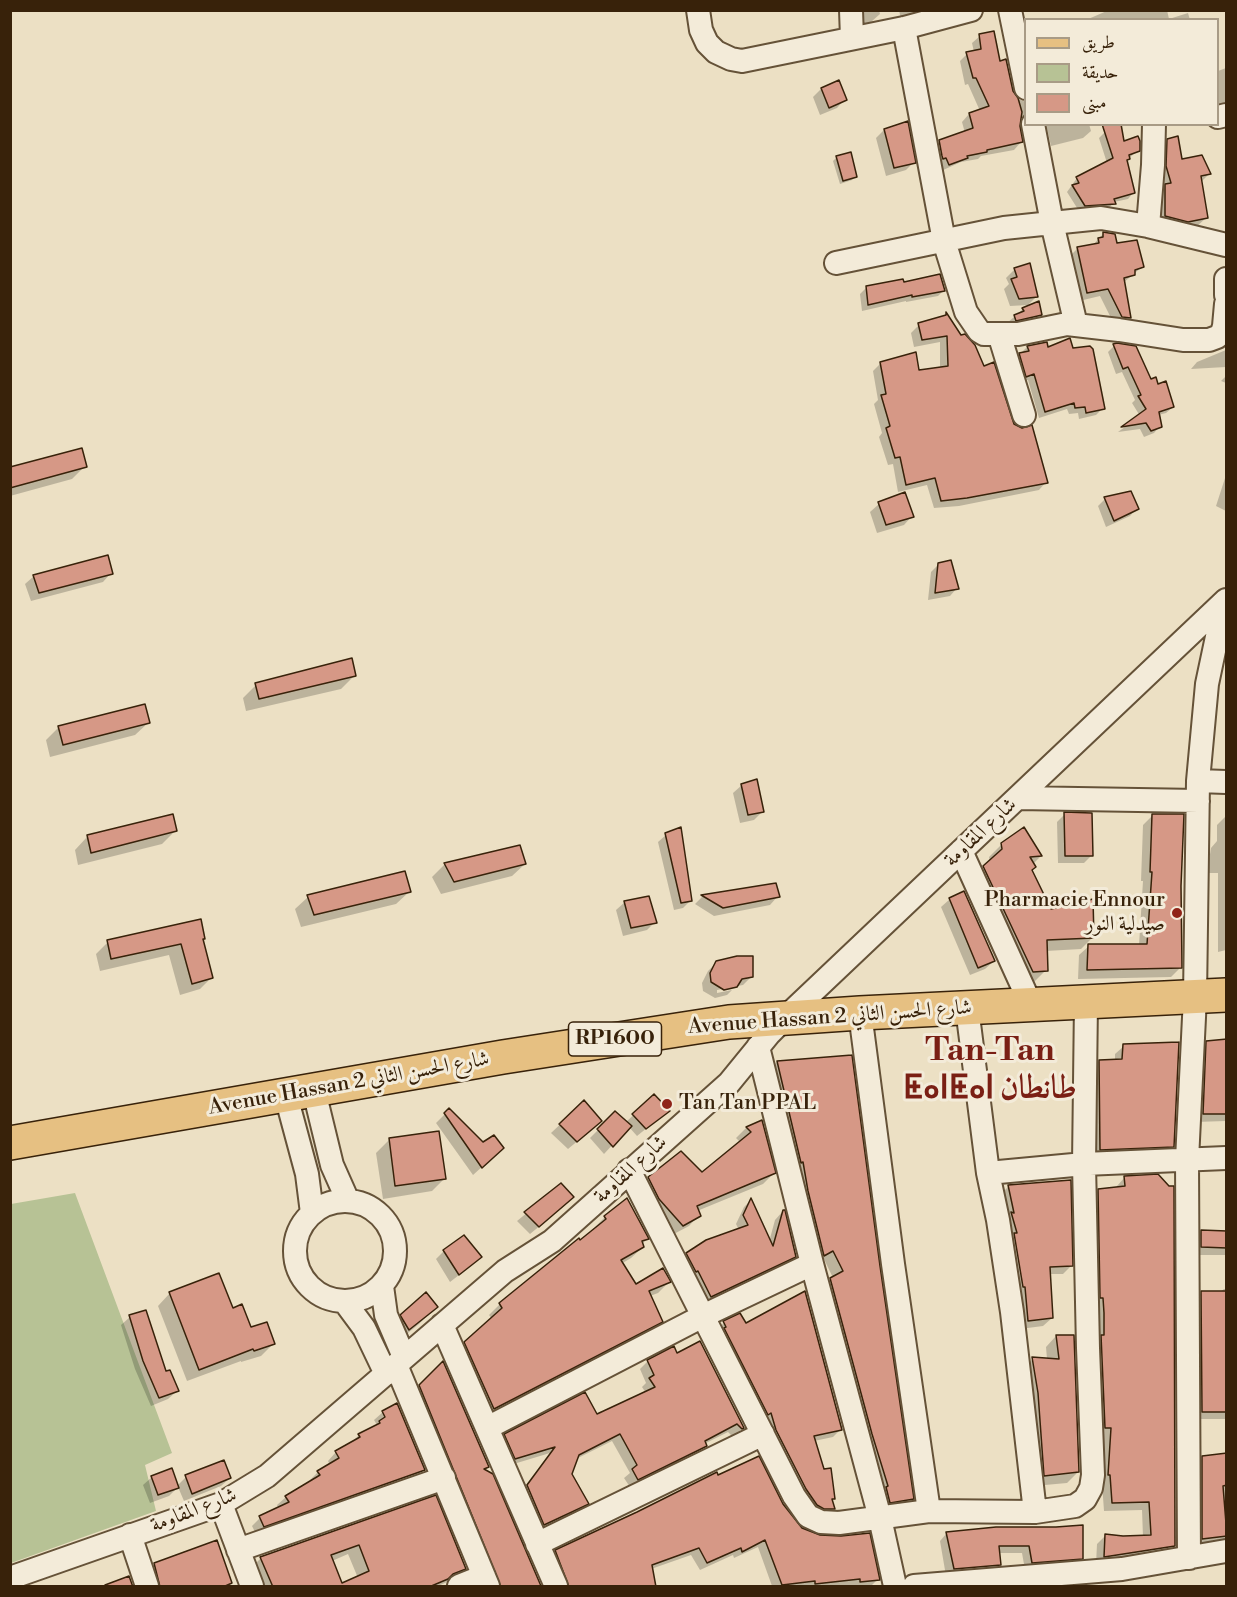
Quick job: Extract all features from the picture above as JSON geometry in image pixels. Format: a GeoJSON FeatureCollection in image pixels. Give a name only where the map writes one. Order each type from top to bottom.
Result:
{"type":"FeatureCollection","features":[{"type":"Feature","properties":{"kind":"main road","name":"Avenue Hassan 2 شارع الحسن الثاني"},"geometry":{"type":"LineString","coordinates":[[10,1143],[680,1028],[786,1017],[1211,996]]}},
{"type":"Feature","properties":{"kind":"street"},"geometry":{"type":"LineString","coordinates":[[698,10],[701,30],[707,43],[716,52],[742,61],[904,28],[970,10]]}},
{"type":"Feature","properties":{"kind":"street"},"geometry":{"type":"LineString","coordinates":[[851,10],[852,38]]}},
{"type":"Feature","properties":{"kind":"street"},"geometry":{"type":"LineString","coordinates":[[1010,10],[1024,78]]}},
{"type":"Feature","properties":{"kind":"street"},"geometry":{"type":"LineString","coordinates":[[904,28],[944,241],[958,290],[972,323],[984,334],[1018,334],[1067,324],[1183,340],[1209,340],[1217,338],[1222,333],[1227,304]]}},
{"type":"Feature","properties":{"kind":"street"},"geometry":{"type":"LineString","coordinates":[[1033,126],[1052,223],[1076,325]]}},
{"type":"Feature","properties":{"kind":"street"},"geometry":{"type":"LineString","coordinates":[[1148,226],[1154,126]]}},
{"type":"Feature","properties":{"kind":"street"},"geometry":{"type":"LineString","coordinates":[[836,263],[1004,228],[1101,218],[1148,226],[1227,245]]}},
{"type":"Feature","properties":{"kind":"street"},"geometry":{"type":"LineString","coordinates":[[1227,271],[1227,295]]}},
{"type":"Feature","properties":{"kind":"street"},"geometry":{"type":"LineString","coordinates":[[999,334],[1024,415]]}},
{"type":"Feature","properties":{"kind":"street"},"geometry":{"type":"LineString","coordinates":[[1189,1558],[1187,1160],[1211,996],[1198,791],[1217,684],[1218,632],[1227,601]]}},
{"type":"Feature","properties":{"kind":"street","name":"شارع المقاومة"},"geometry":{"type":"LineString","coordinates":[[10,1578],[221,1503],[267,1476],[505,1271],[552,1241],[729,1083],[786,1017],[1227,601]]}},
{"type":"Feature","properties":{"kind":"street"},"geometry":{"type":"LineString","coordinates":[[1018,798],[1198,791],[1227,782]]}},
{"type":"Feature","properties":{"kind":"street"},"geometry":{"type":"LineString","coordinates":[[961,851],[1030,1005]]}},
{"type":"Feature","properties":{"kind":"street"},"geometry":{"type":"LineString","coordinates":[[629,1170],[801,1508],[808,1516],[821,1522],[839,1522],[929,1511],[1035,1512],[1075,1506],[1085,1499],[1091,1488],[1093,1475],[1084,1164],[1086,1002]]}},
{"type":"Feature","properties":{"kind":"street"},"geometry":{"type":"LineString","coordinates":[[967,1008],[988,1173],[998,1220],[1012,1312],[1035,1512]]}},
{"type":"Feature","properties":{"kind":"street"},"geometry":{"type":"LineString","coordinates":[[860,1013],[929,1511]]}},
{"type":"Feature","properties":{"kind":"street"},"geometry":{"type":"LineString","coordinates":[[758,1047],[812,1264],[880,1518],[895,1587]]}},
{"type":"Feature","properties":{"kind":"street"},"geometry":{"type":"LineString","coordinates":[[300,1094],[348,1201]]}},
{"type":"Feature","properties":{"kind":"street"},"geometry":{"type":"LineString","coordinates":[[300,1094],[312,1213]]}},
{"type":"Feature","properties":{"kind":"street"},"geometry":{"type":"LineString","coordinates":[[988,1173],[1084,1164],[1227,1158]]}},
{"type":"Feature","properties":{"kind":"street"},"geometry":{"type":"LineString","coordinates":[[348,1201],[364,1204],[378,1212],[388,1225],[394,1240],[395,1256],[391,1272],[382,1286],[358,1300],[344,1301],[329,1299],[316,1292],[305,1282],[297,1269],[294,1254],[296,1239],[302,1225],[312,1213],[322,1206],[348,1201]]}},
{"type":"Feature","properties":{"kind":"street"},"geometry":{"type":"LineString","coordinates":[[487,1428],[703,1316],[812,1264]]}},
{"type":"Feature","properties":{"kind":"street"},"geometry":{"type":"LineString","coordinates":[[382,1286],[395,1365],[486,1581],[459,1587]]}},
{"type":"Feature","properties":{"kind":"street"},"geometry":{"type":"LineString","coordinates":[[344,1301],[395,1365]]}},
{"type":"Feature","properties":{"kind":"street"},"geometry":{"type":"LineString","coordinates":[[442,1325],[555,1587]]}},
{"type":"Feature","properties":{"kind":"street"},"geometry":{"type":"LineString","coordinates":[[537,1544],[763,1434]]}},
{"type":"Feature","properties":{"kind":"street"},"geometry":{"type":"LineString","coordinates":[[238,1550],[444,1478]]}},
{"type":"Feature","properties":{"kind":"street"},"geometry":{"type":"LineString","coordinates":[[221,1503],[252,1587]]}},
{"type":"Feature","properties":{"kind":"street"},"geometry":{"type":"LineString","coordinates":[[130,1534],[147,1587]]}},
{"type":"Feature","properties":{"kind":"street"},"geometry":{"type":"LineString","coordinates":[[915,1587],[1043,1581],[1227,1551]]}},
{"type":"Feature","properties":{"kind":"green space"},"geometry":{"type":"Polygon","coordinates":[[[75,1193],[172,1453],[145,1465],[156,1511],[11,1563],[11,1204],[75,1193]]]}},
{"type":"Feature","properties":{"kind":"building"},"geometry":{"type":"Polygon","coordinates":[[[994,31],[1000,61],[1006,59],[1013,91],[1018,98],[1022,112],[1020,126],[1023,142],[967,156],[968,158],[949,165],[946,158],[943,159],[939,140],[973,128],[969,113],[989,106],[976,78],[973,78],[966,52],[981,49],[979,34],[994,31]]]}},
{"type":"Feature","properties":{"kind":"building"},"geometry":{"type":"Polygon","coordinates":[[[839,80],[847,100],[829,108],[821,88],[839,80]]]}},
{"type":"Feature","properties":{"kind":"building"},"geometry":{"type":"Polygon","coordinates":[[[908,121],[916,163],[894,168],[884,129],[908,121]]]}},
{"type":"Feature","properties":{"kind":"building"},"geometry":{"type":"Polygon","coordinates":[[[1103,126],[1121,126],[1124,141],[1138,136],[1140,151],[1129,155],[1130,159],[1127,160],[1135,193],[1114,199],[1116,204],[1085,206],[1072,185],[1079,183],[1076,177],[1113,158],[1103,126]]]}},
{"type":"Feature","properties":{"kind":"building"},"geometry":{"type":"Polygon","coordinates":[[[1178,136],[1182,159],[1202,155],[1211,174],[1201,176],[1208,218],[1188,222],[1165,216],[1165,184],[1171,183],[1166,166],[1167,139],[1178,136]]]}},
{"type":"Feature","properties":{"kind":"building"},"geometry":{"type":"Polygon","coordinates":[[[851,152],[857,177],[843,181],[836,156],[851,152]]]}},
{"type":"Feature","properties":{"kind":"building"},"geometry":{"type":"Polygon","coordinates":[[[1103,232],[1115,234],[1117,243],[1137,240],[1144,267],[1135,270],[1135,275],[1124,278],[1131,318],[1122,317],[1108,289],[1087,293],[1077,247],[1099,243],[1098,238],[1103,237],[1103,232]]]}},
{"type":"Feature","properties":{"kind":"building"},"geometry":{"type":"Polygon","coordinates":[[[1030,263],[1038,297],[1019,299],[1011,279],[1017,277],[1014,268],[1030,263]]]}},
{"type":"Feature","properties":{"kind":"building"},"geometry":{"type":"Polygon","coordinates":[[[940,274],[945,291],[912,297],[912,295],[868,305],[866,286],[903,279],[904,282],[940,274]]]}},
{"type":"Feature","properties":{"kind":"building"},"geometry":{"type":"Polygon","coordinates":[[[1039,301],[1042,315],[1016,321],[1014,315],[1024,311],[1022,308],[1039,301]]]}},
{"type":"Feature","properties":{"kind":"building"},"geometry":{"type":"Polygon","coordinates":[[[946,312],[961,335],[965,334],[975,345],[984,366],[994,362],[1014,424],[1022,428],[1032,425],[1048,483],[941,501],[935,478],[906,485],[900,457],[895,458],[886,428],[890,426],[881,395],[886,394],[880,362],[916,352],[919,370],[948,366],[947,336],[922,340],[918,323],[946,315],[946,312]]]}},
{"type":"Feature","properties":{"kind":"building"},"geometry":{"type":"Polygon","coordinates":[[[1070,338],[1073,348],[1090,346],[1093,349],[1105,409],[1086,413],[1085,407],[1075,408],[1074,403],[1045,412],[1034,374],[1026,377],[1019,353],[1029,351],[1027,346],[1047,342],[1048,347],[1070,338]]]}},
{"type":"Feature","properties":{"kind":"building"},"geometry":{"type":"Polygon","coordinates":[[[1113,344],[1136,346],[1151,379],[1156,377],[1158,384],[1166,381],[1174,407],[1159,412],[1162,427],[1151,431],[1146,423],[1121,427],[1146,409],[1138,396],[1141,395],[1128,367],[1123,369],[1113,344]]]}},
{"type":"Feature","properties":{"kind":"building"},"geometry":{"type":"Polygon","coordinates":[[[82,448],[87,467],[10,488],[10,467],[82,448]]]}},
{"type":"Feature","properties":{"kind":"building"},"geometry":{"type":"Polygon","coordinates":[[[1131,491],[1139,509],[1114,521],[1104,497],[1131,491]]]}},
{"type":"Feature","properties":{"kind":"building"},"geometry":{"type":"Polygon","coordinates":[[[905,492],[914,517],[886,525],[878,502],[905,492]]]}},
{"type":"Feature","properties":{"kind":"building"},"geometry":{"type":"Polygon","coordinates":[[[108,555],[113,574],[39,593],[33,575],[108,555]]]}},
{"type":"Feature","properties":{"kind":"building"},"geometry":{"type":"Polygon","coordinates":[[[951,560],[959,589],[935,593],[938,563],[951,560]]]}},
{"type":"Feature","properties":{"kind":"building"},"geometry":{"type":"Polygon","coordinates":[[[352,658],[356,676],[259,699],[255,683],[352,658]]]}},
{"type":"Feature","properties":{"kind":"building"},"geometry":{"type":"Polygon","coordinates":[[[145,704],[150,723],[63,745],[58,726],[145,704]]]}},
{"type":"Feature","properties":{"kind":"building"},"geometry":{"type":"Polygon","coordinates":[[[757,779],[764,812],[748,815],[741,784],[757,779]]]}},
{"type":"Feature","properties":{"kind":"building"},"geometry":{"type":"Polygon","coordinates":[[[1064,812],[1092,813],[1093,856],[1065,856],[1064,812]]]}},
{"type":"Feature","properties":{"kind":"building"},"geometry":{"type":"Polygon","coordinates":[[[173,814],[177,831],[91,853],[87,835],[173,814]]]}},
{"type":"Feature","properties":{"kind":"building"},"geometry":{"type":"Polygon","coordinates":[[[1152,814],[1184,814],[1181,886],[1182,968],[1087,970],[1088,944],[1147,944],[1152,872],[1150,872],[1152,814]]]}},
{"type":"Feature","properties":{"kind":"building"},"geometry":{"type":"Polygon","coordinates":[[[681,827],[692,901],[681,903],[665,833],[681,827]]]}},
{"type":"Feature","properties":{"kind":"building"},"geometry":{"type":"Polygon","coordinates":[[[1024,827],[1042,856],[1030,857],[1036,867],[1032,870],[1051,909],[1093,899],[1094,938],[1047,940],[1048,971],[1033,972],[983,866],[1002,849],[1001,843],[1024,827]]]}},
{"type":"Feature","properties":{"kind":"building"},"geometry":{"type":"Polygon","coordinates":[[[520,845],[526,864],[454,882],[444,863],[520,845]]]}},
{"type":"Feature","properties":{"kind":"building"},"geometry":{"type":"Polygon","coordinates":[[[405,871],[411,892],[314,915],[307,895],[405,871]]]}},
{"type":"Feature","properties":{"kind":"building"},"geometry":{"type":"Polygon","coordinates":[[[776,883],[780,897],[723,908],[701,895],[776,883]]]}},
{"type":"Feature","properties":{"kind":"building"},"geometry":{"type":"Polygon","coordinates":[[[964,891],[995,961],[978,968],[949,898],[964,891]]]}},
{"type":"Feature","properties":{"kind":"building"},"geometry":{"type":"Polygon","coordinates":[[[649,896],[657,923],[631,928],[624,901],[649,896]]]}},
{"type":"Feature","properties":{"kind":"building"},"geometry":{"type":"Polygon","coordinates":[[[201,919],[205,939],[203,939],[213,978],[192,984],[181,944],[111,959],[107,940],[201,919]]]}},
{"type":"Feature","properties":{"kind":"building"},"geometry":{"type":"Polygon","coordinates":[[[737,956],[753,956],[753,977],[742,979],[737,987],[724,990],[711,982],[710,973],[716,961],[737,956]]]}},
{"type":"Feature","properties":{"kind":"building"},"geometry":{"type":"Polygon","coordinates":[[[1227,1039],[1227,1114],[1203,1114],[1206,1041],[1227,1039]]]}},
{"type":"Feature","properties":{"kind":"building"},"geometry":{"type":"Polygon","coordinates":[[[1179,1042],[1174,1147],[1100,1150],[1099,1060],[1122,1059],[1123,1044],[1179,1042]]]}},
{"type":"Feature","properties":{"kind":"building"},"geometry":{"type":"Polygon","coordinates":[[[852,1055],[914,1499],[890,1503],[886,1487],[888,1486],[830,1278],[843,1271],[833,1251],[824,1256],[777,1061],[852,1055]]]}},
{"type":"Feature","properties":{"kind":"building"},"geometry":{"type":"Polygon","coordinates":[[[654,1094],[670,1111],[646,1129],[632,1114],[654,1094]]]}},
{"type":"Feature","properties":{"kind":"building"},"geometry":{"type":"Polygon","coordinates":[[[584,1100],[602,1121],[577,1142],[559,1124],[584,1100]]]}},
{"type":"Feature","properties":{"kind":"building"},"geometry":{"type":"Polygon","coordinates":[[[449,1108],[483,1142],[494,1135],[504,1148],[482,1168],[444,1113],[449,1108]]]}},
{"type":"Feature","properties":{"kind":"building"},"geometry":{"type":"Polygon","coordinates":[[[615,1111],[632,1126],[613,1147],[597,1129],[615,1111]]]}},
{"type":"Feature","properties":{"kind":"building"},"geometry":{"type":"Polygon","coordinates":[[[762,1120],[776,1173],[697,1206],[701,1216],[683,1226],[659,1199],[648,1177],[681,1151],[702,1172],[751,1132],[746,1127],[762,1120]]]}},
{"type":"Feature","properties":{"kind":"building"},"geometry":{"type":"Polygon","coordinates":[[[439,1131],[446,1179],[395,1186],[389,1138],[439,1131]]]}},
{"type":"Feature","properties":{"kind":"building"},"geometry":{"type":"Polygon","coordinates":[[[1158,1174],[1169,1186],[1174,1186],[1175,1546],[1104,1557],[1105,1534],[1151,1535],[1149,1502],[1112,1503],[1110,1475],[1108,1475],[1111,1428],[1105,1428],[1101,1335],[1104,1335],[1104,1313],[1103,1298],[1100,1298],[1098,1189],[1125,1186],[1124,1176],[1158,1174]]]}},
{"type":"Feature","properties":{"kind":"building"},"geometry":{"type":"Polygon","coordinates":[[[1071,1180],[1073,1266],[1050,1267],[1053,1318],[1028,1321],[1025,1287],[1023,1287],[1014,1233],[1017,1233],[1011,1212],[1014,1213],[1008,1185],[1071,1180]]]}},
{"type":"Feature","properties":{"kind":"building"},"geometry":{"type":"Polygon","coordinates":[[[561,1183],[574,1197],[539,1227],[524,1212],[561,1183]]]}},
{"type":"Feature","properties":{"kind":"building"},"geometry":{"type":"Polygon","coordinates":[[[627,1198],[649,1239],[642,1241],[644,1247],[621,1260],[636,1284],[663,1268],[671,1282],[649,1291],[663,1322],[494,1409],[464,1342],[502,1308],[499,1303],[606,1219],[604,1216],[627,1198]]]}},
{"type":"Feature","properties":{"kind":"building"},"geometry":{"type":"Polygon","coordinates":[[[751,1198],[773,1246],[783,1210],[785,1210],[796,1257],[711,1297],[686,1253],[706,1240],[748,1225],[743,1215],[751,1198]]]}},
{"type":"Feature","properties":{"kind":"building"},"geometry":{"type":"Polygon","coordinates":[[[1201,1230],[1227,1231],[1227,1248],[1201,1247],[1201,1230]]]}},
{"type":"Feature","properties":{"kind":"building"},"geometry":{"type":"Polygon","coordinates":[[[464,1235],[482,1257],[459,1275],[443,1250],[464,1235]]]}},
{"type":"Feature","properties":{"kind":"building"},"geometry":{"type":"Polygon","coordinates":[[[219,1273],[233,1308],[242,1304],[251,1327],[267,1322],[275,1344],[254,1351],[253,1349],[199,1370],[169,1292],[219,1273]]]}},
{"type":"Feature","properties":{"kind":"building"},"geometry":{"type":"Polygon","coordinates":[[[805,1291],[842,1430],[814,1436],[824,1469],[831,1468],[835,1499],[832,1499],[835,1509],[824,1509],[817,1505],[806,1489],[776,1430],[771,1413],[768,1415],[724,1328],[726,1327],[723,1321],[740,1313],[746,1323],[805,1291]]]}},
{"type":"Feature","properties":{"kind":"building"},"geometry":{"type":"Polygon","coordinates":[[[1201,1291],[1227,1291],[1227,1412],[1202,1412],[1201,1291]]]}},
{"type":"Feature","properties":{"kind":"building"},"geometry":{"type":"Polygon","coordinates":[[[426,1292],[438,1307],[409,1330],[400,1315],[426,1292]]]}},
{"type":"Feature","properties":{"kind":"building"},"geometry":{"type":"Polygon","coordinates":[[[146,1310],[166,1371],[170,1370],[179,1391],[159,1398],[143,1361],[129,1315],[146,1310]]]}},
{"type":"Feature","properties":{"kind":"building"},"geometry":{"type":"Polygon","coordinates":[[[1056,1335],[1074,1335],[1079,1472],[1044,1476],[1038,1393],[1032,1357],[1059,1359],[1056,1335]]]}},
{"type":"Feature","properties":{"kind":"building"},"geometry":{"type":"Polygon","coordinates":[[[700,1341],[744,1428],[742,1429],[737,1424],[705,1441],[707,1446],[638,1480],[632,1469],[637,1465],[620,1434],[579,1455],[572,1474],[589,1504],[544,1525],[527,1485],[555,1447],[515,1459],[504,1434],[585,1392],[597,1414],[655,1387],[649,1378],[654,1375],[647,1360],[674,1346],[677,1353],[700,1341]]]}},
{"type":"Feature","properties":{"kind":"building"},"geometry":{"type":"Polygon","coordinates":[[[443,1361],[489,1467],[484,1469],[493,1474],[541,1586],[501,1587],[419,1385],[443,1361]]]}},
{"type":"Feature","properties":{"kind":"building"},"geometry":{"type":"Polygon","coordinates":[[[397,1403],[425,1470],[264,1527],[259,1516],[289,1502],[285,1496],[320,1475],[317,1471],[339,1458],[335,1451],[360,1437],[358,1434],[380,1423],[379,1421],[385,1417],[382,1411],[397,1403]]]}},
{"type":"Feature","properties":{"kind":"building"},"geometry":{"type":"Polygon","coordinates":[[[1227,1453],[1227,1485],[1223,1486],[1227,1536],[1202,1539],[1202,1456],[1227,1453]]]}},
{"type":"Feature","properties":{"kind":"building"},"geometry":{"type":"Polygon","coordinates":[[[759,1456],[783,1504],[802,1528],[820,1535],[841,1536],[870,1533],[880,1580],[860,1582],[860,1579],[815,1584],[815,1581],[782,1585],[765,1540],[742,1552],[741,1548],[707,1563],[699,1548],[652,1565],[656,1587],[569,1587],[555,1550],[717,1472],[718,1475],[759,1456]]]}},
{"type":"Feature","properties":{"kind":"building"},"geometry":{"type":"Polygon","coordinates":[[[224,1460],[231,1478],[192,1494],[185,1475],[224,1460]]]}},
{"type":"Feature","properties":{"kind":"building"},"geometry":{"type":"Polygon","coordinates":[[[172,1468],[179,1488],[158,1495],[151,1476],[172,1468]]]}},
{"type":"Feature","properties":{"kind":"building"},"geometry":{"type":"Polygon","coordinates":[[[436,1495],[466,1569],[429,1587],[273,1587],[260,1557],[436,1495]],[[359,1545],[331,1555],[342,1583],[369,1571],[359,1545]]]}},
{"type":"Feature","properties":{"kind":"building"},"geometry":{"type":"Polygon","coordinates":[[[1083,1525],[1083,1559],[1032,1563],[1029,1546],[999,1546],[1001,1565],[954,1569],[946,1532],[996,1527],[1083,1525]]]}},
{"type":"Feature","properties":{"kind":"building"},"geometry":{"type":"Polygon","coordinates":[[[217,1540],[232,1583],[223,1587],[160,1587],[154,1563],[217,1540]]]}},
{"type":"Feature","properties":{"kind":"building"},"geometry":{"type":"Polygon","coordinates":[[[129,1576],[133,1587],[105,1587],[105,1585],[129,1576]]]}},
{"type":"Feature","properties":{"kind":"place","name":"Pharmacie Ennour صيدلية النور"},"geometry":{"type":"Point","coordinates":[1177,913]}},
{"type":"Feature","properties":{"kind":"place","name":"Tan Tan PPAL"},"geometry":{"type":"Point","coordinates":[667,1104]}},
{"type":"Feature","properties":{"kind":"district","name":"Tan-Tan ⵟⴰⵏⵟⴰⵏ طانطان"},"geometry":{"type":"Point","coordinates":[990,1071]}}]}
